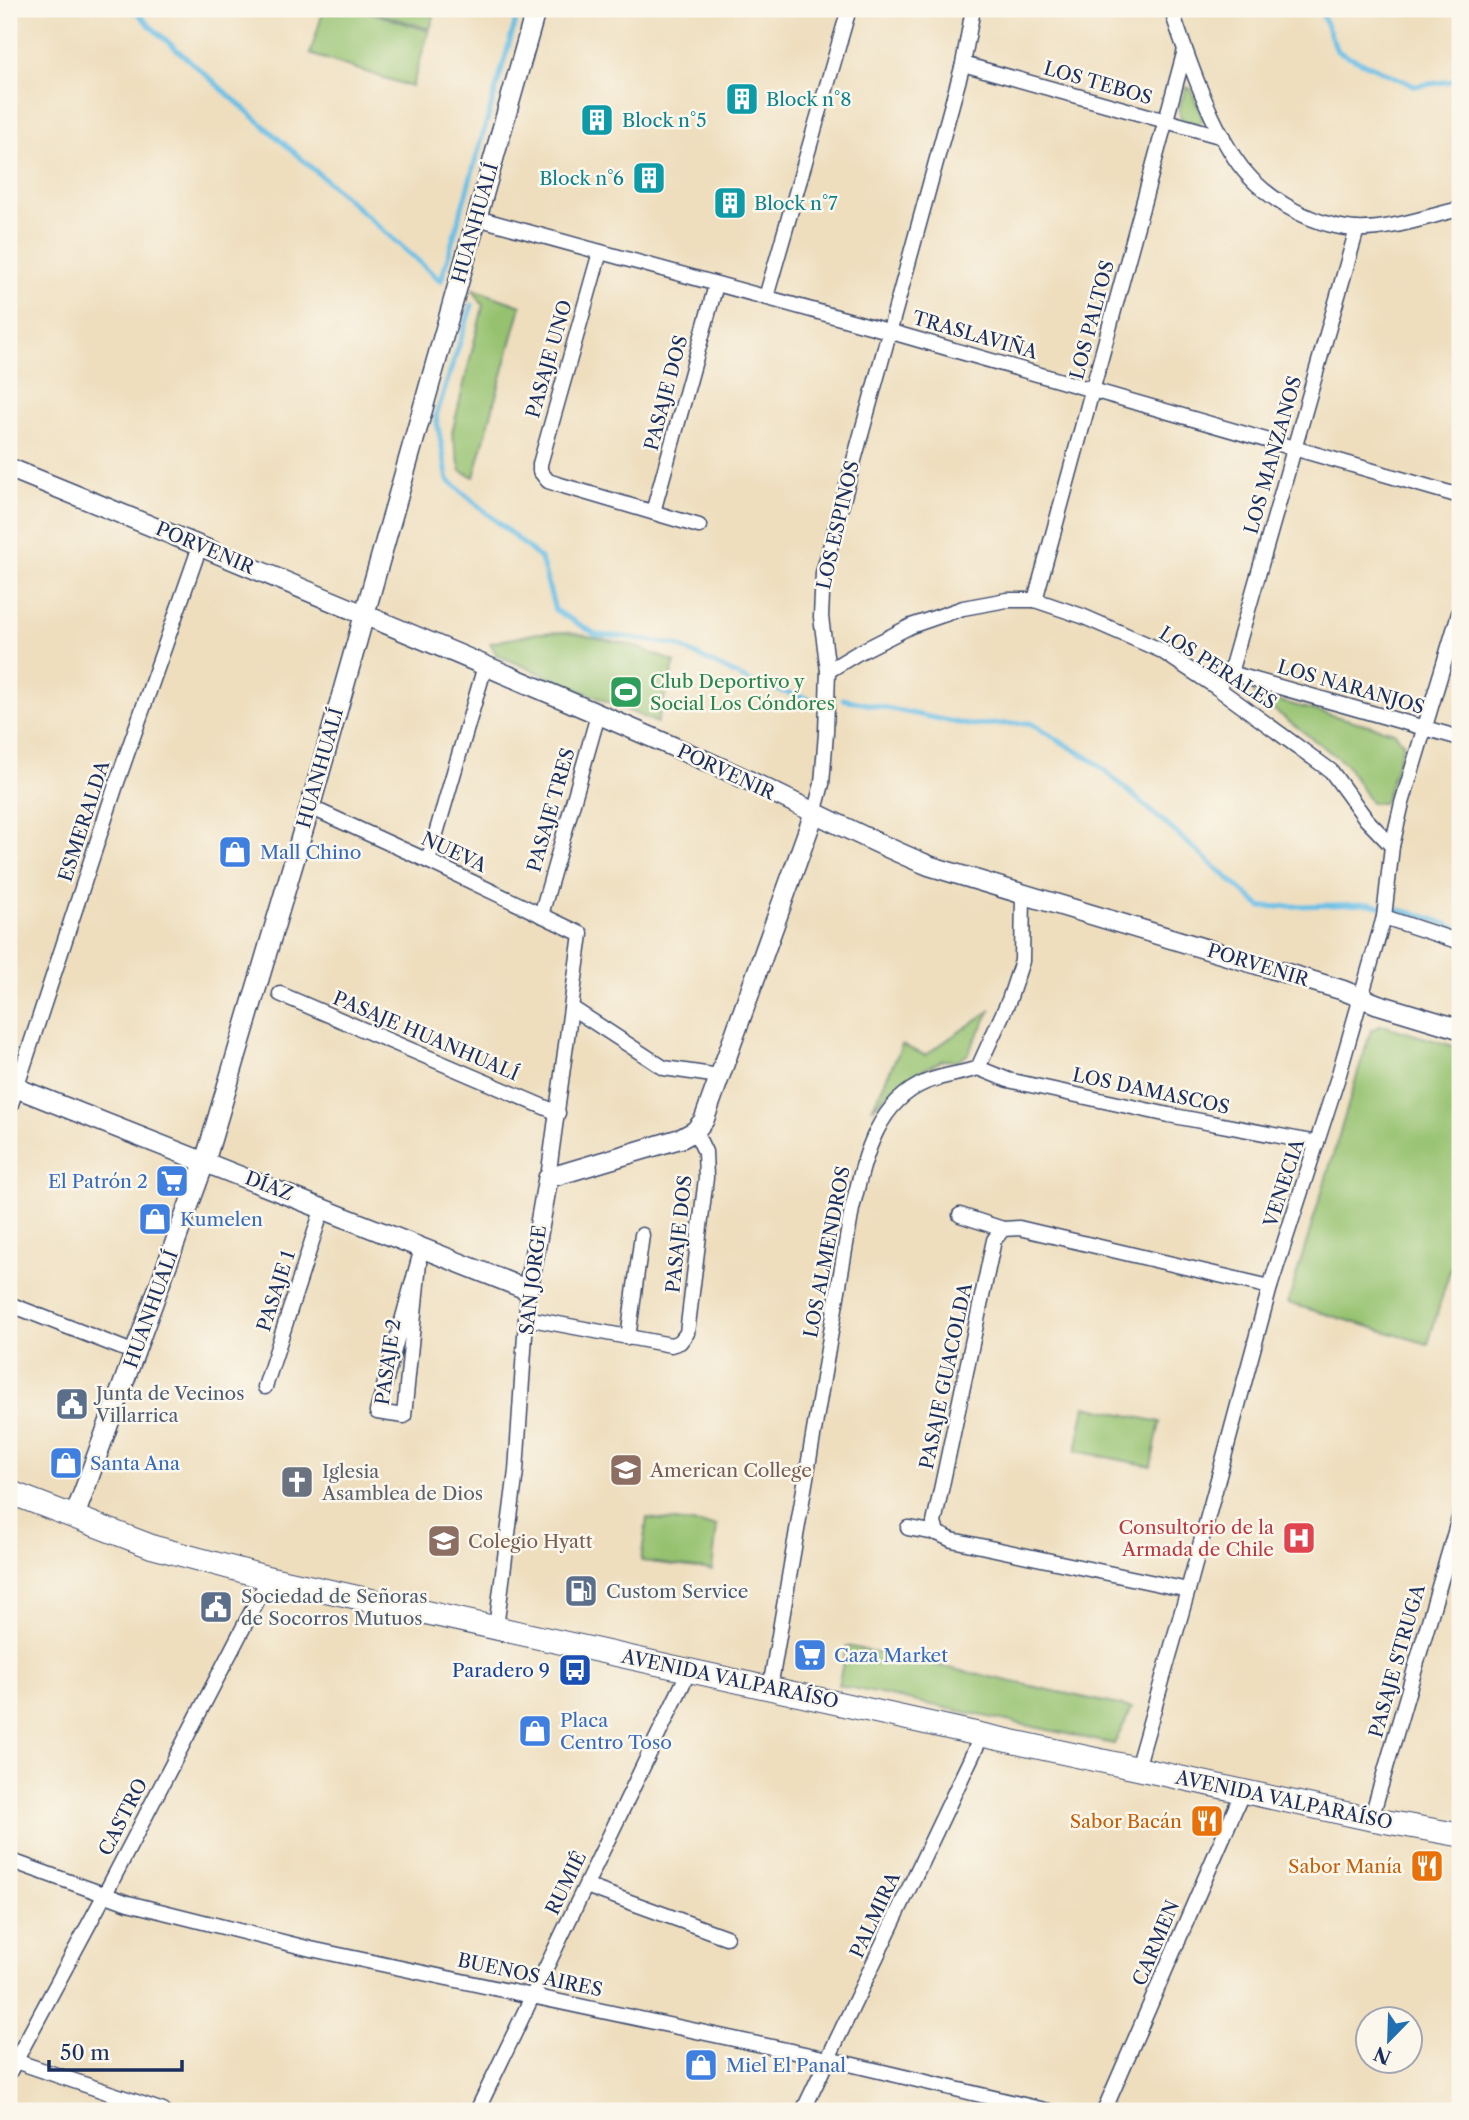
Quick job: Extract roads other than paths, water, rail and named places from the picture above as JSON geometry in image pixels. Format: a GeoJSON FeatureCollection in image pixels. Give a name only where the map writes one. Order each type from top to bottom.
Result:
{"type":"FeatureCollection","features":[{"type":"Feature","properties":{"kind":"main road","name":"AVENIDA VALPARAÍSO"},"geometry":{"type":"LineString","coordinates":[[9,1492],[153,1547],[269,1578],[1371,1819],[1460,1835]]}},
{"type":"Feature","properties":{"kind":"street","name":"HUANHUALÍ"},"geometry":{"type":"LineString","coordinates":[[74,1518],[205,1161],[310,807],[536,9]]}},
{"type":"Feature","properties":{"kind":"street"},"geometry":{"type":"LineString","coordinates":[[766,297],[849,9]]}},
{"type":"Feature","properties":{"kind":"street","name":"LOS ESPINOS"},"geometry":{"type":"LineString","coordinates":[[695,1130],[704,1120],[814,814],[822,784],[828,671],[821,617],[823,573],[963,64],[973,9]]}},
{"type":"Feature","properties":{"kind":"street"},"geometry":{"type":"LineString","coordinates":[[1171,9],[1185,51],[1223,137],[1236,159],[1278,201],[1333,225],[1357,229],[1397,224],[1460,209]]}},
{"type":"Feature","properties":{"kind":"street","name":"LOS PALTOS"},"geometry":{"type":"LineString","coordinates":[[1035,600],[1185,51]]}},
{"type":"Feature","properties":{"kind":"street","name":"LOS TEBOS"},"geometry":{"type":"LineString","coordinates":[[963,64],[1223,137]]}},
{"type":"Feature","properties":{"kind":"street","name":"TRASLAVIÑA"},"geometry":{"type":"LineString","coordinates":[[477,218],[888,331],[1460,496]]}},
{"type":"Feature","properties":{"kind":"street","name":"LOS MANZANOS"},"geometry":{"type":"LineString","coordinates":[[1216,687],[1230,673],[1357,229]]}},
{"type":"Feature","properties":{"kind":"street","name":"PASAJE UNO"},"geometry":{"type":"LineString","coordinates":[[600,252],[540,464],[542,476],[558,484],[653,512]]}},
{"type":"Feature","properties":{"kind":"street","name":"PASAJE DOS"},"geometry":{"type":"LineString","coordinates":[[653,512],[716,285]]}},
{"type":"Feature","properties":{"kind":"street","name":"PORVENIR"},"geometry":{"type":"LineString","coordinates":[[9,468],[363,614],[715,765],[875,844],[930,866],[1342,990],[1460,1029]]}},
{"type":"Feature","properties":{"kind":"street"},"geometry":{"type":"LineString","coordinates":[[653,512],[699,526]]}},
{"type":"Feature","properties":{"kind":"street","name":"ESMERALDA"},"geometry":{"type":"LineString","coordinates":[[9,1110],[12,1087],[200,546]]}},
{"type":"Feature","properties":{"kind":"street","name":"LOS PERALES"},"geometry":{"type":"LineString","coordinates":[[828,671],[911,626],[950,612],[1007,600],[1035,600],[1082,616],[1160,650],[1216,687],[1331,771],[1366,819],[1392,846]]}},
{"type":"Feature","properties":{"kind":"street","name":"VENECIA"},"geometry":{"type":"LineString","coordinates":[[1137,1768],[1270,1287],[1317,1143],[1384,917],[1392,846],[1402,803],[1460,610]]}},
{"type":"Feature","properties":{"kind":"street"},"geometry":{"type":"LineString","coordinates":[[428,861],[485,666]]}},
{"type":"Feature","properties":{"kind":"street","name":"LOS NARANJOS"},"geometry":{"type":"LineString","coordinates":[[1230,673],[1460,738]]}},
{"type":"Feature","properties":{"kind":"street","name":"PASAJE TRES"},"geometry":{"type":"LineString","coordinates":[[541,915],[598,715]]}},
{"type":"Feature","properties":{"kind":"street","name":"NUEVA"},"geometry":{"type":"LineString","coordinates":[[310,807],[581,934]]}},
{"type":"Feature","properties":{"kind":"street"},"geometry":{"type":"LineString","coordinates":[[978,1068],[1009,1000],[1022,961],[1023,893]]}},
{"type":"Feature","properties":{"kind":"street"},"geometry":{"type":"LineString","coordinates":[[1384,917],[1460,942]]}},
{"type":"Feature","properties":{"kind":"street","name":"SAN JORGE"},"geometry":{"type":"LineString","coordinates":[[496,1628],[516,1471],[528,1290],[558,1113],[581,934]]}},
{"type":"Feature","properties":{"kind":"street","name":"PASAJE HUANHUALÍ"},"geometry":{"type":"LineString","coordinates":[[280,994],[558,1113]]}},
{"type":"Feature","properties":{"kind":"street"},"geometry":{"type":"LineString","coordinates":[[572,1008],[664,1068],[719,1076]]}},
{"type":"Feature","properties":{"kind":"street","name":"LOS DAMASCOS"},"geometry":{"type":"LineString","coordinates":[[978,1068],[1008,1080],[1169,1115],[1317,1143]]}},
{"type":"Feature","properties":{"kind":"street","name":"LOS ALMENDROS"},"geometry":{"type":"LineString","coordinates":[[770,1688],[850,1222],[871,1140],[887,1112],[904,1094],[927,1081],[978,1068]]}},
{"type":"Feature","properties":{"kind":"street","name":"DÍAZ"},"geometry":{"type":"LineString","coordinates":[[12,1087],[323,1208],[421,1256],[528,1290]]}},
{"type":"Feature","properties":{"kind":"street"},"geometry":{"type":"LineString","coordinates":[[548,1178],[682,1138],[695,1130]]}},
{"type":"Feature","properties":{"kind":"street","name":"PASAJE DOS"},"geometry":{"type":"LineString","coordinates":[[628,1338],[671,1345],[680,1342],[687,1333],[706,1178],[705,1152],[695,1130]]}},
{"type":"Feature","properties":{"kind":"street","name":"PASAJE 1"},"geometry":{"type":"LineString","coordinates":[[265,1387],[323,1208]]}},
{"type":"Feature","properties":{"kind":"street"},"geometry":{"type":"LineString","coordinates":[[960,1216],[1003,1229],[1019,1228],[1270,1287]]}},
{"type":"Feature","properties":{"kind":"street","name":"PASAJE GUACOLDA"},"geometry":{"type":"LineString","coordinates":[[937,1533],[934,1522],[994,1240],[1003,1229]]}},
{"type":"Feature","properties":{"kind":"street"},"geometry":{"type":"LineString","coordinates":[[526,1318],[628,1338],[642,1235]]}},
{"type":"Feature","properties":{"kind":"street","name":"PASAJE 2"},"geometry":{"type":"LineString","coordinates":[[421,1256],[404,1416],[377,1412],[394,1350],[421,1256]]}},
{"type":"Feature","properties":{"kind":"street"},"geometry":{"type":"LineString","coordinates":[[9,1304],[135,1353]]}},
{"type":"Feature","properties":{"kind":"street","name":"PASAJE STRUGA"},"geometry":{"type":"LineString","coordinates":[[1371,1819],[1460,1515]]}},
{"type":"Feature","properties":{"kind":"street"},"geometry":{"type":"LineString","coordinates":[[908,1528],[937,1533],[952,1540],[1188,1590]]}},
{"type":"Feature","properties":{"kind":"street","name":"CASTRO"},"geometry":{"type":"LineString","coordinates":[[12,2067],[269,1578]]}},
{"type":"Feature","properties":{"kind":"street","name":"RUMIÉ"},"geometry":{"type":"LineString","coordinates":[[477,2111],[689,1671]]}},
{"type":"Feature","properties":{"kind":"street","name":"PALMIRA"},"geometry":{"type":"LineString","coordinates":[[803,2111],[982,1735]]}},
{"type":"Feature","properties":{"kind":"street","name":"CARMEN"},"geometry":{"type":"LineString","coordinates":[[1104,2111],[1243,1791]]}},
{"type":"Feature","properties":{"kind":"street","name":"BUENOS AIRES"},"geometry":{"type":"LineString","coordinates":[[9,1860],[104,1896],[311,1949],[828,2059],[1049,2111]]}},
{"type":"Feature","properties":{"kind":"street"},"geometry":{"type":"LineString","coordinates":[[586,1886],[726,1937]]}},
{"type":"Feature","properties":{"kind":"street"},"geometry":{"type":"LineString","coordinates":[[12,2067],[163,2111]]}},
{"type":"Feature","properties":{"kind":"waterway"},"geometry":{"type":"LineString","coordinates":[[134,9],[150,26],[441,281],[519,9]]}},
{"type":"Feature","properties":{"kind":"waterway"},"geometry":{"type":"LineString","coordinates":[[1320,9],[1337,51],[1415,86],[1460,80]]}},
{"type":"Feature","properties":{"kind":"waterway"},"geometry":{"type":"LineString","coordinates":[[472,305],[436,416],[448,480],[541,559],[555,610],[597,635],[676,645],[755,684],[810,699]]}},
{"type":"Feature","properties":{"kind":"waterway"},"geometry":{"type":"LineString","coordinates":[[843,699],[968,725],[1030,723],[1095,762],[1261,907],[1370,904],[1421,915],[1460,929]]}},
{"type":"Feature","properties":{"kind":"place","name":"Block n°8"},"geometry":{"type":"Point","coordinates":[742,99]}},
{"type":"Feature","properties":{"kind":"place","name":"Block n°5"},"geometry":{"type":"Point","coordinates":[597,120]}},
{"type":"Feature","properties":{"kind":"place","name":"Block n°6"},"geometry":{"type":"Point","coordinates":[649,178]}},
{"type":"Feature","properties":{"kind":"place","name":"Block n°7"},"geometry":{"type":"Point","coordinates":[730,203]}},
{"type":"Feature","properties":{"kind":"place","name":"Club Deportivo y Social Los Cóndores"},"geometry":{"type":"Point","coordinates":[626,692]}},
{"type":"Feature","properties":{"kind":"place","name":"Mall Chino"},"geometry":{"type":"Point","coordinates":[235,852]}},
{"type":"Feature","properties":{"kind":"place","name":"El Patrón 2"},"geometry":{"type":"Point","coordinates":[172,1181]}},
{"type":"Feature","properties":{"kind":"place","name":"Kumelen"},"geometry":{"type":"Point","coordinates":[155,1219]}},
{"type":"Feature","properties":{"kind":"place","name":"Junta de Vecinos Villarrica"},"geometry":{"type":"Point","coordinates":[72,1404]}},
{"type":"Feature","properties":{"kind":"place","name":"Santa Ana"},"geometry":{"type":"Point","coordinates":[66,1463]}},
{"type":"Feature","properties":{"kind":"place","name":"American College"},"geometry":{"type":"Point","coordinates":[626,1470]}},
{"type":"Feature","properties":{"kind":"place","name":"Iglesia Asamblea de Dios"},"geometry":{"type":"Point","coordinates":[297,1482]}},
{"type":"Feature","properties":{"kind":"place","name":"Consultorio de la Armada de Chile"},"geometry":{"type":"Point","coordinates":[1299,1538]}},
{"type":"Feature","properties":{"kind":"place","name":"Colegio Hyatt"},"geometry":{"type":"Point","coordinates":[444,1541]}},
{"type":"Feature","properties":{"kind":"place","name":"Custom Service"},"geometry":{"type":"Point","coordinates":[581,1591]}},
{"type":"Feature","properties":{"kind":"place","name":"Sociedad de Señoras de Socorros Mutuos"},"geometry":{"type":"Point","coordinates":[216,1607]}},
{"type":"Feature","properties":{"kind":"place","name":"Caza Market"},"geometry":{"type":"Point","coordinates":[810,1655]}},
{"type":"Feature","properties":{"kind":"place","name":"Paradero 9"},"geometry":{"type":"Point","coordinates":[575,1670]}},
{"type":"Feature","properties":{"kind":"place","name":"Placa Centro Toso"},"geometry":{"type":"Point","coordinates":[535,1731]}},
{"type":"Feature","properties":{"kind":"place","name":"Sabor Bacán"},"geometry":{"type":"Point","coordinates":[1207,1821]}},
{"type":"Feature","properties":{"kind":"place","name":"Sabor Manía"},"geometry":{"type":"Point","coordinates":[1427,1866]}},
{"type":"Feature","properties":{"kind":"place","name":"Miel El Panal"},"geometry":{"type":"Point","coordinates":[701,2065]}}]}
